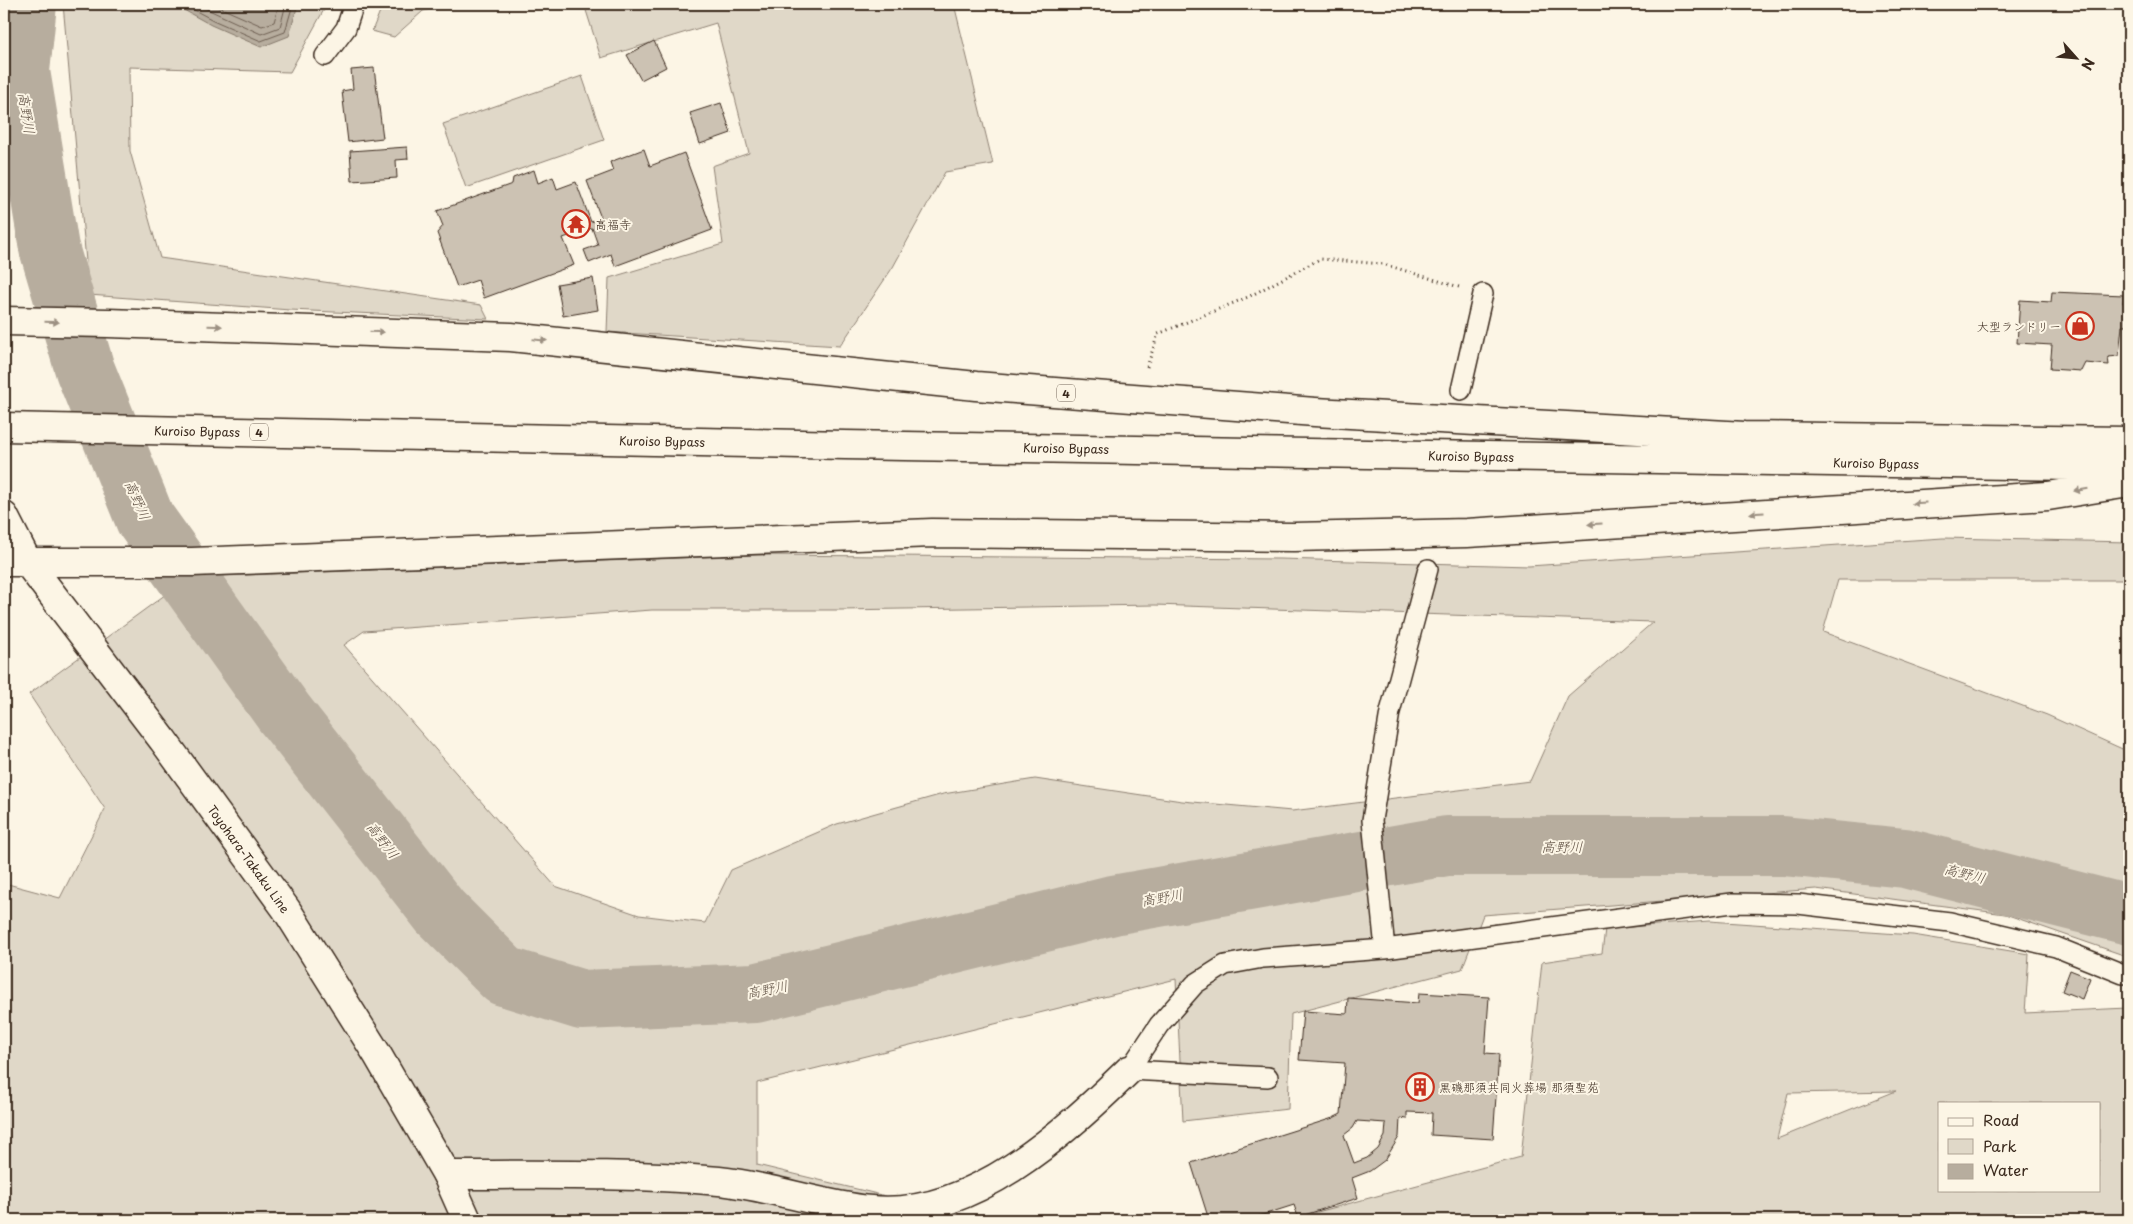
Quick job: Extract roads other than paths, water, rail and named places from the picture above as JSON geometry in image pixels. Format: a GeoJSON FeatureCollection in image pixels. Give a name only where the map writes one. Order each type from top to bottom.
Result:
{"type":"FeatureCollection","features":[{"type":"Feature","properties":{"kind":"main road","name":"4"},"geometry":{"type":"LineString","coordinates":[[4,321],[118,323],[511,337],[976,386],[1325,413],[1744,436],[2129,441]]}},
{"type":"Feature","properties":{"kind":"main road","name":"Kuroiso Bypass"},"geometry":{"type":"LineString","coordinates":[[4,427],[2129,467]]}},
{"type":"Feature","properties":{"kind":"main road"},"geometry":{"type":"LineString","coordinates":[[16,562],[192,562],[932,533],[1294,537],[1466,533],[2048,496],[2129,483]]}},
{"type":"Feature","properties":{"kind":"main road","name":"Toyohara-Takaku Line"},"geometry":{"type":"LineString","coordinates":[[4,516],[16,562],[163,740],[286,909],[377,1054],[447,1175],[467,1220]]}},
{"type":"Feature","properties":{"kind":"main road"},"geometry":{"type":"LineString","coordinates":[[447,1175],[620,1174],[721,1182],[871,1210],[908,1210],[960,1195],[1002,1174],[1043,1145],[1090,1107],[1129,1070]]}},
{"type":"Feature","properties":{"kind":"lane"},"geometry":{"type":"LineString","coordinates":[[325,56],[346,28],[354,4]]}},
{"type":"Feature","properties":{"kind":"lane"},"geometry":{"type":"LineString","coordinates":[[1461,390],[1483,294]]}},
{"type":"Feature","properties":{"kind":"lane"},"geometry":{"type":"LineString","coordinates":[[1385,940],[1372,820],[1390,712],[1428,569]]}},
{"type":"Feature","properties":{"kind":"lane"},"geometry":{"type":"LineString","coordinates":[[1129,1070],[1159,1025],[1195,984],[1225,965],[1385,940],[1732,902],[1798,904],[1950,922],[2056,947],[2123,974]]}},
{"type":"Feature","properties":{"kind":"lane"},"geometry":{"type":"LineString","coordinates":[[1129,1070],[1268,1077]]}},
{"type":"Feature","properties":{"kind":"water"},"geometry":{"type":"Polygon","coordinates":[[[173,4],[298,4],[289,36],[261,47],[211,25],[173,4]]]}},
{"type":"Feature","properties":{"kind":"waterway","name":"高野川"},"geometry":{"type":"LineString","coordinates":[[27,4],[20,71],[49,248],[85,370],[145,519],[284,713],[440,912],[504,976],[582,1000],[755,993],[1113,905],[1447,846],[1783,846],[1905,858],[2129,915]]}},
{"type":"Feature","properties":{"kind":"place","name":"高福寺"},"geometry":{"type":"Point","coordinates":[576,224]}},
{"type":"Feature","properties":{"kind":"place","name":"大型ランドリー"},"geometry":{"type":"Point","coordinates":[2080,326]}},
{"type":"Feature","properties":{"kind":"place","name":"黒磯那須共同火葬場 那須聖苑"},"geometry":{"type":"Point","coordinates":[1420,1087]}}]}
